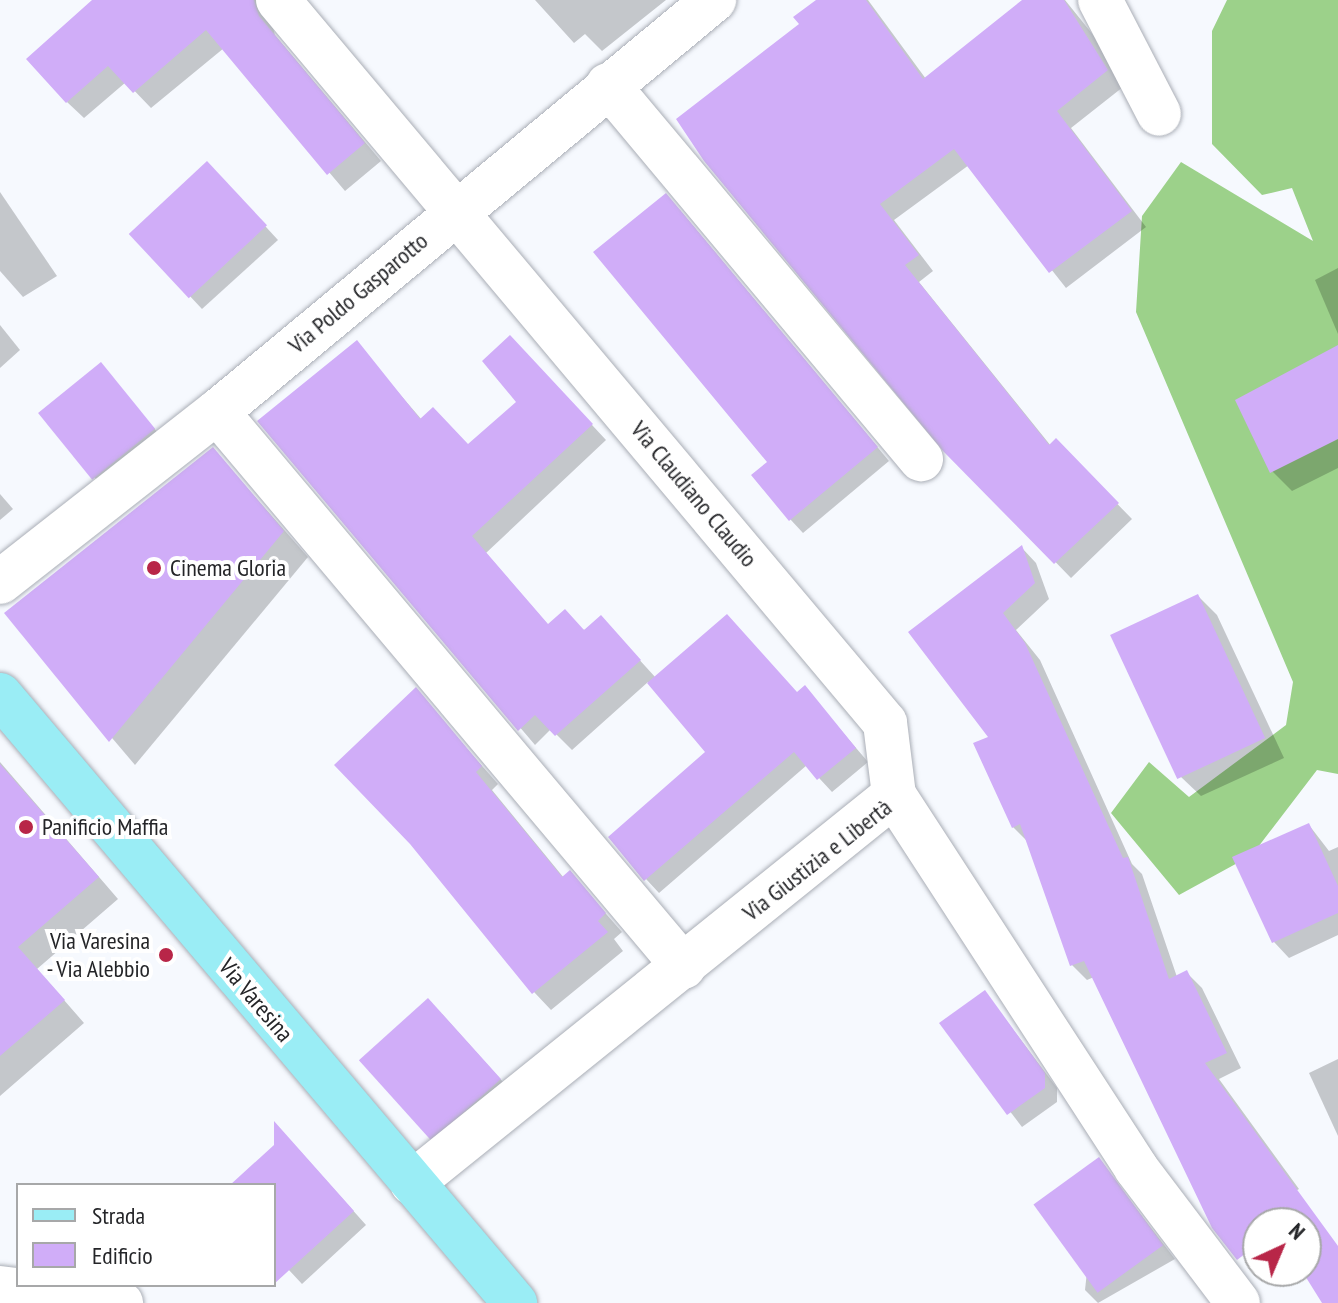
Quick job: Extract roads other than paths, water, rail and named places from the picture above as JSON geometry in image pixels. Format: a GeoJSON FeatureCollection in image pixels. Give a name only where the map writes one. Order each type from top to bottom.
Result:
{"type":"FeatureCollection","features":[{"type":"Feature","properties":{"kind":"main road","name":"Via Varesina"},"geometry":{"type":"LineString","coordinates":[[0,695],[515,1303]]}},
{"type":"Feature","properties":{"kind":"street","name":"Via Claudiano Claudio"},"geometry":{"type":"LineString","coordinates":[[278,0],[458,208],[885,723],[894,795]]}},
{"type":"Feature","properties":{"kind":"street","name":"Via Poldo Gasparotto"},"geometry":{"type":"LineString","coordinates":[[0,582],[217,412],[458,208],[714,0]]}},
{"type":"Feature","properties":{"kind":"street"},"geometry":{"type":"LineString","coordinates":[[1100,0],[1159,114]]}},
{"type":"Feature","properties":{"kind":"street"},"geometry":{"type":"LineString","coordinates":[[608,85],[921,460]]}},
{"type":"Feature","properties":{"kind":"street"},"geometry":{"type":"LineString","coordinates":[[217,412],[684,967]]}},
{"type":"Feature","properties":{"kind":"street","name":"Via Giustizia e Libertà"},"geometry":{"type":"LineString","coordinates":[[412,1183],[894,795],[1136,1168],[1238,1303]]}},
{"type":"Feature","properties":{"kind":"street"},"geometry":{"type":"LineString","coordinates":[[0,1288],[60,1300],[121,1303]]}},
{"type":"Feature","properties":{"kind":"place","name":"Cinema Gloria"},"geometry":{"type":"Point","coordinates":[154,568]}},
{"type":"Feature","properties":{"kind":"place","name":"Panificio Maffia"},"geometry":{"type":"Point","coordinates":[26,827]}},
{"type":"Feature","properties":{"kind":"place","name":"Via Varesina - Via Alebbio"},"geometry":{"type":"Point","coordinates":[166,955]}}]}
